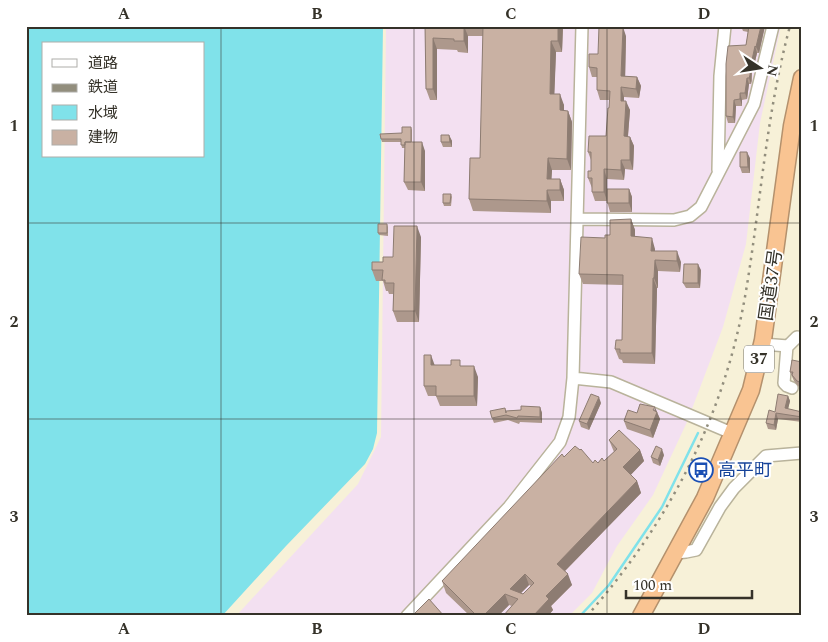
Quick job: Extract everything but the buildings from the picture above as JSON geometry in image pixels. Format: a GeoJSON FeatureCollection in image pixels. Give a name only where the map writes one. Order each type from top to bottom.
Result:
{"type":"FeatureCollection","features":[{"type":"Feature","properties":{"kind":"highway","name":"国道37号"},"geometry":{"type":"LineString","coordinates":[[641,616],[705,498],[734,434],[751,390],[762,344],[792,126],[802,78]]}},
{"type":"Feature","properties":{"kind":"street"},"geometry":{"type":"LineString","coordinates":[[407,616],[509,507],[560,442],[569,417],[573,378],[582,26]]}},
{"type":"Feature","properties":{"kind":"street"},"geometry":{"type":"LineString","coordinates":[[717,174],[720,76],[725,26]]}},
{"type":"Feature","properties":{"kind":"street"},"geometry":{"type":"LineString","coordinates":[[578,219],[674,220],[690,216],[701,207],[754,104],[773,26]]}},
{"type":"Feature","properties":{"kind":"street"},"geometry":{"type":"LineString","coordinates":[[762,344],[786,346],[797,337],[802,338]]}},
{"type":"Feature","properties":{"kind":"street"},"geometry":{"type":"LineString","coordinates":[[786,346],[784,383],[792,388]]}},
{"type":"Feature","properties":{"kind":"street"},"geometry":{"type":"LineString","coordinates":[[573,378],[611,382],[734,434]]}},
{"type":"Feature","properties":{"kind":"street"},"geometry":{"type":"LineString","coordinates":[[676,552],[696,550],[720,507],[734,488],[766,456],[802,453]]}},
{"type":"Feature","properties":{"kind":"shaded area"},"geometry":{"type":"Polygon","coordinates":[[[386,26],[781,26],[760,123],[746,244],[723,327],[687,422],[653,495],[617,546],[592,593],[569,616],[236,616],[358,484],[381,437],[386,26]]]}},
{"type":"Feature","properties":{"kind":"water"},"geometry":{"type":"Polygon","coordinates":[[[26,26],[383,26],[377,433],[373,449],[365,464],[222,616],[26,616],[26,26]]]}},
{"type":"Feature","properties":{"kind":"waterway"},"geometry":{"type":"LineString","coordinates":[[580,616],[609,585],[662,507],[698,433]]}},
{"type":"Feature","properties":{"kind":"railway"},"geometry":{"type":"LineString","coordinates":[[587,616],[644,543],[668,504],[690,464],[724,381],[737,337],[746,291],[769,125],[790,26]]}},
{"type":"Feature","properties":{"kind":"place","name":"高平町"},"geometry":{"type":"Point","coordinates":[701,470]}}]}
